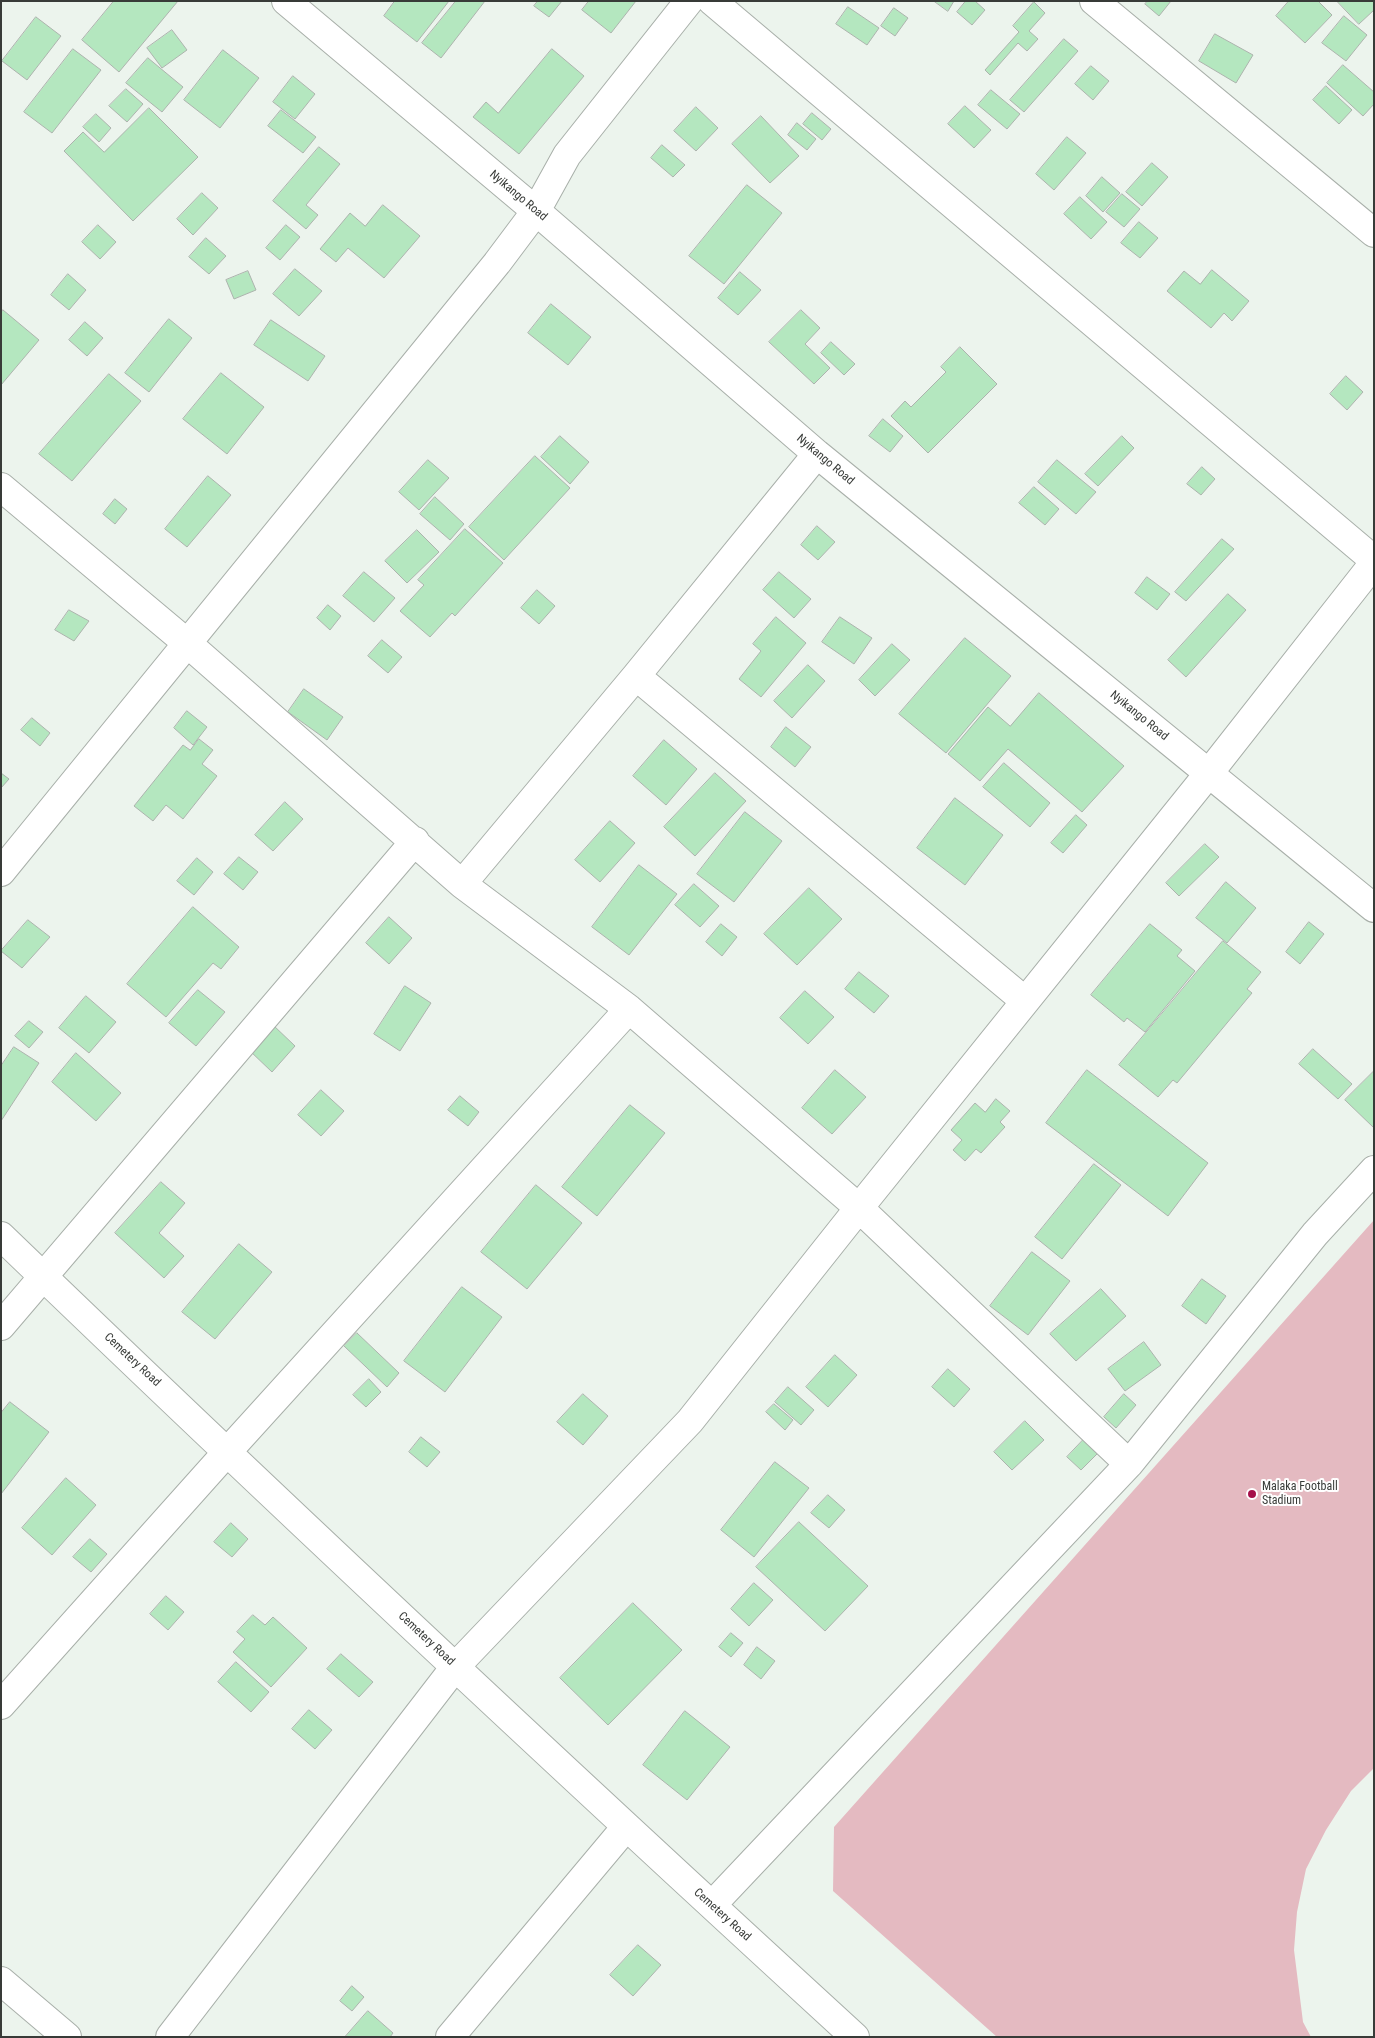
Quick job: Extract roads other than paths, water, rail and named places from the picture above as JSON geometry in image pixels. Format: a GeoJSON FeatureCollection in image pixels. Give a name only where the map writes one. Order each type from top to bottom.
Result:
{"type":"FeatureCollection","features":[{"type":"Feature","properties":{"kind":"street","name":"Nyikango Road"},"geometry":{"type":"LineString","coordinates":[[286,1],[536,211],[817,454],[1374,908]]}},
{"type":"Feature","properties":{"kind":"street"},"geometry":{"type":"LineString","coordinates":[[1,872],[497,263],[536,211],[567,155],[688,1]]}},
{"type":"Feature","properties":{"kind":"street"},"geometry":{"type":"LineString","coordinates":[[170,2037],[455,1667],[690,1421],[1209,773],[1374,562],[712,1]]}},
{"type":"Feature","properties":{"kind":"street"},"geometry":{"type":"LineString","coordinates":[[1094,1],[1374,233]]}},
{"type":"Feature","properties":{"kind":"street"},"geometry":{"type":"LineString","coordinates":[[462,884],[636,676],[817,454]]}},
{"type":"Feature","properties":{"kind":"street"},"geometry":{"type":"LineString","coordinates":[[1,487],[187,643],[462,884],[629,1009],[859,1208],[1129,1464]]}},
{"type":"Feature","properties":{"kind":"street"},"geometry":{"type":"LineString","coordinates":[[636,676],[1025,1001]]}},
{"type":"Feature","properties":{"kind":"street"},"geometry":{"type":"LineString","coordinates":[[1,1326],[44,1278],[415,841]]}},
{"type":"Feature","properties":{"kind":"street"},"geometry":{"type":"LineString","coordinates":[[1,1705],[228,1451],[629,1009]]}},
{"type":"Feature","properties":{"kind":"street"},"geometry":{"type":"LineString","coordinates":[[712,1905],[1129,1464],[1315,1234],[1374,1170]]}},
{"type":"Feature","properties":{"kind":"street","name":"Cemetery Road"},"geometry":{"type":"LineString","coordinates":[[1,1236],[455,1667],[712,1905],[845,2033]]}},
{"type":"Feature","properties":{"kind":"street"},"geometry":{"type":"LineString","coordinates":[[450,2037],[626,1827]]}},
{"type":"Feature","properties":{"kind":"street"},"geometry":{"type":"LineString","coordinates":[[1,1981],[67,2037]]}},
{"type":"Feature","properties":{"kind":"place","name":"Malaka Football Stadium"},"geometry":{"type":"Point","coordinates":[1252,1494]}}]}
